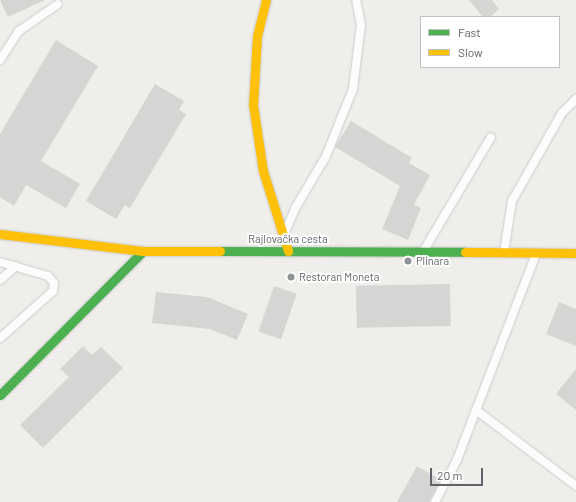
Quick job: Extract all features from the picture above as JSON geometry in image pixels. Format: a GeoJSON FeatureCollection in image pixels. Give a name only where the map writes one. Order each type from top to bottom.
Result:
{"type":"FeatureCollection","features":[{"type":"Feature","properties":{"kind":"street"},"geometry":{"type":"LineString","coordinates":[[266,0],[257,36],[253,105],[263,171],[288,251]]}},
{"type":"Feature","properties":{"kind":"street","name":"Rajlovačka cesta"},"geometry":{"type":"LineString","coordinates":[[0,234],[143,251],[576,253]]}},
{"type":"Feature","properties":{"kind":"street"},"geometry":{"type":"LineString","coordinates":[[0,395],[143,251]]}},
{"type":"Feature","properties":{"kind":"lane"},"geometry":{"type":"LineString","coordinates":[[284,236],[296,206],[326,156],[353,89],[361,25],[356,0]]}},
{"type":"Feature","properties":{"kind":"lane"},"geometry":{"type":"LineString","coordinates":[[0,60],[19,31],[58,4]]}},
{"type":"Feature","properties":{"kind":"lane"},"geometry":{"type":"LineString","coordinates":[[504,253],[512,201],[562,113],[576,99]]}},
{"type":"Feature","properties":{"kind":"lane"},"geometry":{"type":"LineString","coordinates":[[423,252],[491,136]]}},
{"type":"Feature","properties":{"kind":"lane"},"geometry":{"type":"LineString","coordinates":[[435,502],[457,460],[536,253]]}},
{"type":"Feature","properties":{"kind":"lane"},"geometry":{"type":"LineString","coordinates":[[0,262],[48,276],[54,283],[53,291],[0,338]]}},
{"type":"Feature","properties":{"kind":"lane"},"geometry":{"type":"LineString","coordinates":[[0,280],[16,266]]}},
{"type":"Feature","properties":{"kind":"lane"},"geometry":{"type":"LineString","coordinates":[[476,410],[576,486]]}},
{"type":"Feature","properties":{"kind":"building"},"geometry":{"type":"Polygon","coordinates":[[[0,0],[45,0],[8,17],[0,0]]]}},
{"type":"Feature","properties":{"kind":"building"},"geometry":{"type":"Polygon","coordinates":[[[469,0],[492,0],[499,9],[491,16],[482,16],[469,0]]]}},
{"type":"Feature","properties":{"kind":"building"},"geometry":{"type":"Polygon","coordinates":[[[56,40],[98,66],[41,161],[80,184],[66,208],[26,185],[14,206],[0,197],[0,134],[56,40]]]}},
{"type":"Feature","properties":{"kind":"building"},"geometry":{"type":"Polygon","coordinates":[[[155,84],[184,101],[179,110],[186,114],[130,208],[125,205],[116,219],[86,201],[155,84]]]}},
{"type":"Feature","properties":{"kind":"building"},"geometry":{"type":"Polygon","coordinates":[[[351,121],[412,158],[409,163],[430,175],[414,205],[421,208],[408,240],[382,229],[400,186],[335,147],[351,121]]]}},
{"type":"Feature","properties":{"kind":"building"},"geometry":{"type":"Polygon","coordinates":[[[450,284],[451,326],[357,328],[356,286],[450,284]]]}},
{"type":"Feature","properties":{"kind":"building"},"geometry":{"type":"Polygon","coordinates":[[[274,286],[297,294],[281,339],[258,331],[274,286]]]}},
{"type":"Feature","properties":{"kind":"building"},"geometry":{"type":"Polygon","coordinates":[[[156,292],[207,297],[248,314],[237,340],[210,329],[152,323],[156,292]]]}},
{"type":"Feature","properties":{"kind":"building"},"geometry":{"type":"Polygon","coordinates":[[[559,302],[576,309],[576,346],[546,334],[559,302]]]}},
{"type":"Feature","properties":{"kind":"building"},"geometry":{"type":"Polygon","coordinates":[[[83,346],[92,355],[101,347],[123,368],[43,448],[20,425],[69,377],[60,369],[83,346]]]}},
{"type":"Feature","properties":{"kind":"building"},"geometry":{"type":"Polygon","coordinates":[[[576,369],[576,410],[556,394],[576,369]]]}},
{"type":"Feature","properties":{"kind":"building"},"geometry":{"type":"Polygon","coordinates":[[[417,466],[441,480],[429,502],[397,502],[417,466]]]}},
{"type":"Feature","properties":{"kind":"traffic: fast"},"geometry":{"type":"LineString","coordinates":[[0,395],[143,251]]}},
{"type":"Feature","properties":{"kind":"traffic: fast"},"geometry":{"type":"LineString","coordinates":[[220,251],[465,252]]}},
{"type":"Feature","properties":{"kind":"traffic: slow"},"geometry":{"type":"LineString","coordinates":[[266,0],[257,36],[253,105],[263,171],[288,251]]}},
{"type":"Feature","properties":{"kind":"traffic: slow"},"geometry":{"type":"LineString","coordinates":[[0,234],[143,251],[220,251]]}},
{"type":"Feature","properties":{"kind":"traffic: slow"},"geometry":{"type":"LineString","coordinates":[[465,252],[576,253]]}},
{"type":"Feature","properties":{"kind":"place","name":"Plinara"},"geometry":{"type":"Point","coordinates":[408,261]}},
{"type":"Feature","properties":{"kind":"place","name":"Restoran Moneta"},"geometry":{"type":"Point","coordinates":[291,277]}}]}
